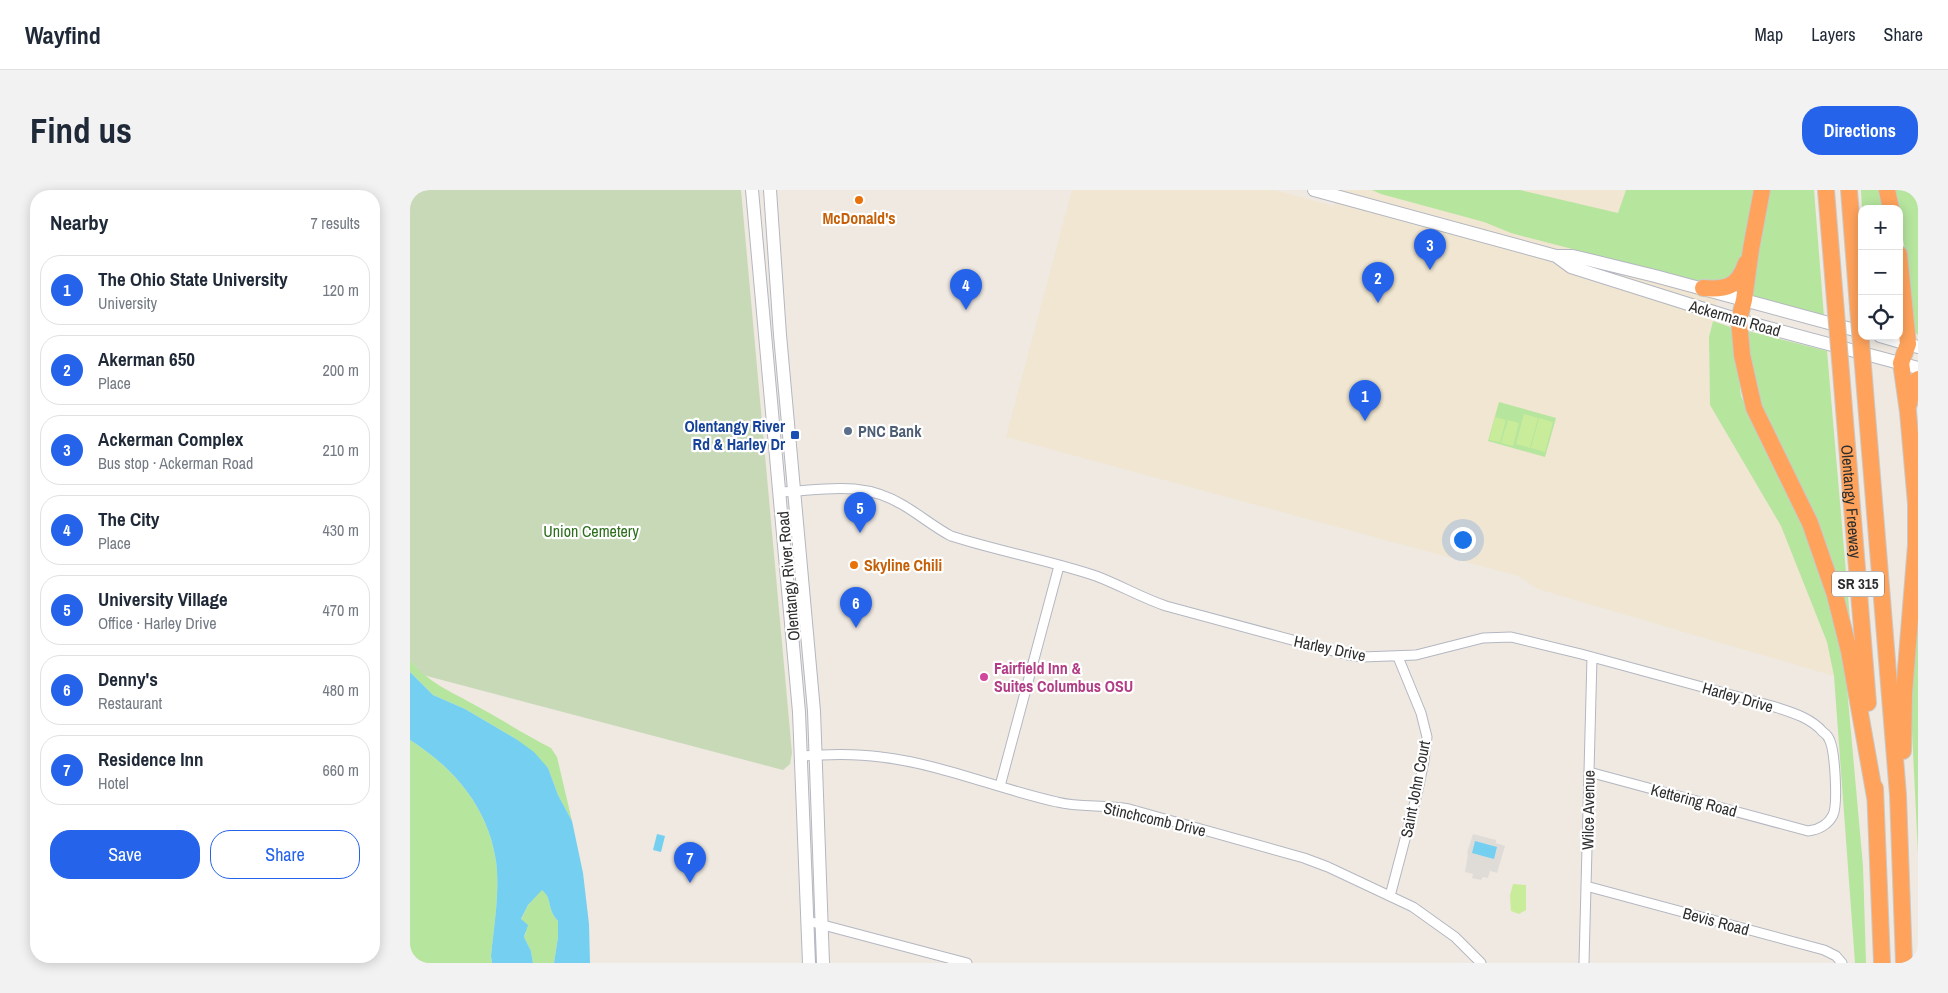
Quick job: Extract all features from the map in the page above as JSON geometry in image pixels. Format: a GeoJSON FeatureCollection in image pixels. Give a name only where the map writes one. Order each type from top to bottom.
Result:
{"type":"FeatureCollection","features":[{"type":"Feature","properties":{"kind":"highway"},"geometry":{"type":"LineString","coordinates":[[1762,190],[1739,320],[1742,355],[1754,408],[1810,524],[1835,595],[1849,651],[1875,797]]}},
{"type":"Feature","properties":{"kind":"highway","name":"Olentangy Freeway"},"geometry":{"type":"LineString","coordinates":[[1826,190],[1875,797],[1882,963]]}},
{"type":"Feature","properties":{"kind":"highway","name":"Olentangy Freeway"},"geometry":{"type":"LineString","coordinates":[[1849,190],[1898,795],[1904,963]]}},
{"type":"Feature","properties":{"kind":"highway"},"geometry":{"type":"LineString","coordinates":[[1887,190],[1890,205]]}},
{"type":"Feature","properties":{"kind":"highway"},"geometry":{"type":"LineString","coordinates":[[1703,288],[1717,289],[1728,287],[1736,282],[1745,266],[1751,249]]}},
{"type":"Feature","properties":{"kind":"highway"},"geometry":{"type":"LineString","coordinates":[[1898,795],[1904,743],[1904,693],[1916,545],[1914,477],[1901,363],[1913,346],[1903,280]]}},
{"type":"Feature","properties":{"kind":"highway"},"geometry":{"type":"LineString","coordinates":[[1908,412],[1910,393],[1918,379]]}},
{"type":"Feature","properties":{"kind":"main road","name":"Olentangy River Road"},"geometry":{"type":"LineString","coordinates":[[752,190],[799,703],[809,963]]}},
{"type":"Feature","properties":{"kind":"main road","name":"Olentangy River Road"},"geometry":{"type":"LineString","coordinates":[[770,190],[779,325],[814,711],[823,963]]}},
{"type":"Feature","properties":{"kind":"main road","name":"Ackerman Road"},"geometry":{"type":"LineString","coordinates":[[1314,190],[1342,194],[1556,256],[1573,256],[1703,288],[1858,331]]}},
{"type":"Feature","properties":{"kind":"main road","name":"Ackerman Road"},"geometry":{"type":"LineString","coordinates":[[1556,256],[1571,267],[1739,320],[1918,368]]}},
{"type":"Feature","properties":{"kind":"main road"},"geometry":{"type":"LineString","coordinates":[[1893,340],[1913,346]]}},
{"type":"Feature","properties":{"kind":"street","name":"Harley Drive"},"geometry":{"type":"LineString","coordinates":[[780,492],[839,487],[874,491],[903,504],[937,529],[951,536],[1094,576],[1119,585],[1142,598],[1166,606],[1334,652],[1362,658],[1398,656],[1435,651],[1483,638],[1498,636],[1524,639],[1801,715],[1818,726],[1830,741],[1833,754],[1836,802],[1832,816],[1822,827],[1815,830],[1799,829]]}},
{"type":"Feature","properties":{"kind":"street"},"geometry":{"type":"LineString","coordinates":[[1000,786],[1059,566]]}},
{"type":"Feature","properties":{"kind":"street","name":"Saint John Court"},"geometry":{"type":"LineString","coordinates":[[1390,896],[1418,790],[1427,737],[1421,713],[1398,656]]}},
{"type":"Feature","properties":{"kind":"street","name":"Wilce Avenue"},"geometry":{"type":"LineString","coordinates":[[1584,963],[1592,657]]}},
{"type":"Feature","properties":{"kind":"street","name":"Stinchcomb Drive"},"geometry":{"type":"LineString","coordinates":[[801,756],[857,754],[883,757],[921,765],[1058,802],[1103,805],[1129,810],[1284,852],[1328,867],[1413,907],[1455,937],[1481,963]]}},
{"type":"Feature","properties":{"kind":"street","name":"Kettering Road"},"geometry":{"type":"LineString","coordinates":[[1589,772],[1799,829]]}},
{"type":"Feature","properties":{"kind":"street","name":"Bevis Road"},"geometry":{"type":"LineString","coordinates":[[1586,886],[1824,950],[1836,956],[1842,963]]}},
{"type":"Feature","properties":{"kind":"street"},"geometry":{"type":"LineString","coordinates":[[808,920],[967,963]]}},
{"type":"Feature","properties":{"kind":"shaded area"},"geometry":{"type":"Polygon","coordinates":[[[1072,190],[1275,190],[1333,206],[1341,197],[1343,190],[1742,190],[1709,337],[1710,405],[1781,526],[1827,642],[1834,676],[1538,589],[1518,576],[1006,437],[1072,190]]]}},
{"type":"Feature","properties":{"kind":"shaded area"},"geometry":{"type":"Polygon","coordinates":[[[1473,834],[1496,840],[1496,843],[1505,846],[1497,873],[1490,871],[1488,878],[1483,877],[1481,880],[1472,878],[1473,874],[1465,872],[1467,853],[1473,834]]]}},
{"type":"Feature","properties":{"kind":"green space","name":"Union Cemetery"},"geometry":{"type":"Polygon","coordinates":[[[410,190],[741,190],[792,753],[790,764],[783,770],[423,675],[410,660],[410,190]]]}},
{"type":"Feature","properties":{"kind":"green space"},"geometry":{"type":"Polygon","coordinates":[[[1372,190],[1520,190],[1618,213],[1626,190],[1756,190],[1741,267],[1735,279],[1703,283],[1511,233],[1484,222],[1372,190]]]}},
{"type":"Feature","properties":{"kind":"green space"},"geometry":{"type":"Polygon","coordinates":[[[1769,190],[1814,190],[1824,317],[1751,296],[1769,190]]]}},
{"type":"Feature","properties":{"kind":"green space"},"geometry":{"type":"Polygon","coordinates":[[[1861,190],[1882,190],[1885,205],[1862,205],[1861,190]]]}},
{"type":"Feature","properties":{"kind":"green space"},"geometry":{"type":"Polygon","coordinates":[[[1893,190],[1918,190],[1918,335],[1912,329],[1910,275],[1903,239],[1903,205],[1896,205],[1893,190]]]}},
{"type":"Feature","properties":{"kind":"green space"},"geometry":{"type":"Polygon","coordinates":[[[1713,321],[1730,327],[1734,332],[1741,396],[1787,488],[1824,579],[1847,688],[1863,866],[1866,963],[1855,963],[1834,676],[1827,642],[1781,526],[1710,405],[1709,337],[1713,321]]]}},
{"type":"Feature","properties":{"kind":"green space"},"geometry":{"type":"Polygon","coordinates":[[[1748,331],[1827,351],[1850,619],[1846,619],[1756,393],[1746,333],[1748,331]]]}},
{"type":"Feature","properties":{"kind":"green space"},"geometry":{"type":"Polygon","coordinates":[[[1499,402],[1556,418],[1545,457],[1488,441],[1499,402]]]}},
{"type":"Feature","properties":{"kind":"green space"},"geometry":{"type":"Polygon","coordinates":[[[1524,414],[1538,418],[1530,448],[1516,444],[1524,414]]]}},
{"type":"Feature","properties":{"kind":"green space"},"geometry":{"type":"Polygon","coordinates":[[[1495,417],[1506,420],[1500,442],[1489,440],[1495,417]]]}},
{"type":"Feature","properties":{"kind":"green space"},"geometry":{"type":"Polygon","coordinates":[[[1539,418],[1553,422],[1545,452],[1531,448],[1539,418]]]}},
{"type":"Feature","properties":{"kind":"green space"},"geometry":{"type":"Polygon","coordinates":[[[1508,420],[1519,423],[1513,446],[1501,443],[1508,420]]]}},
{"type":"Feature","properties":{"kind":"green space"},"geometry":{"type":"Polygon","coordinates":[[[1918,609],[1918,854],[1910,690],[1918,609]]]}},
{"type":"Feature","properties":{"kind":"green space"},"geometry":{"type":"Polygon","coordinates":[[[410,660],[425,675],[439,685],[551,748],[557,757],[572,821],[558,795],[548,768],[516,739],[465,709],[433,695],[410,672],[410,660]]]}},
{"type":"Feature","properties":{"kind":"green space"},"geometry":{"type":"Polygon","coordinates":[[[410,740],[441,763],[454,776],[477,806],[492,841],[496,861],[497,885],[492,963],[410,963],[410,740]]]}},
{"type":"Feature","properties":{"kind":"green space"},"geometry":{"type":"Polygon","coordinates":[[[1513,884],[1526,885],[1526,910],[1519,914],[1511,911],[1510,895],[1513,884]]]}},
{"type":"Feature","properties":{"kind":"green space"},"geometry":{"type":"Polygon","coordinates":[[[542,889],[558,921],[558,937],[554,963],[533,963],[531,951],[524,937],[526,933],[521,920],[528,905],[542,889]]]}},
{"type":"Feature","properties":{"kind":"water"},"geometry":{"type":"Polygon","coordinates":[[[410,672],[433,695],[465,709],[516,739],[534,752],[548,768],[558,795],[572,821],[583,873],[589,924],[590,963],[554,963],[558,937],[558,921],[542,890],[528,905],[521,919],[528,925],[524,937],[531,951],[533,963],[492,963],[497,873],[492,841],[477,806],[454,776],[441,763],[410,740],[410,672]]]}},
{"type":"Feature","properties":{"kind":"water"},"geometry":{"type":"Polygon","coordinates":[[[657,834],[665,836],[661,852],[653,850],[657,834]]]}},
{"type":"Feature","properties":{"kind":"water"},"geometry":{"type":"Polygon","coordinates":[[[1475,841],[1497,847],[1494,859],[1472,853],[1475,841]]]}},
{"type":"Feature","properties":{"kind":"place","name":"McDonald's"},"geometry":{"type":"Point","coordinates":[859,200]}},
{"type":"Feature","properties":{"kind":"place","name":"Ackerman Complex"},"geometry":{"type":"Point","coordinates":[1430,270]}},
{"type":"Feature","properties":{"kind":"place","name":"Akerman 650"},"geometry":{"type":"Point","coordinates":[1378,303]}},
{"type":"Feature","properties":{"kind":"place","name":"The City"},"geometry":{"type":"Point","coordinates":[966,310]}},
{"type":"Feature","properties":{"kind":"place","name":"The Ohio State University"},"geometry":{"type":"Point","coordinates":[1365,421]}},
{"type":"Feature","properties":{"kind":"place","name":"PNC Bank"},"geometry":{"type":"Point","coordinates":[848,431]}},
{"type":"Feature","properties":{"kind":"place","name":"Olentangy River Rd & Harley Dr"},"geometry":{"type":"Point","coordinates":[795,435]}},
{"type":"Feature","properties":{"kind":"place","name":"University Village"},"geometry":{"type":"Point","coordinates":[860,533]}},
{"type":"Feature","properties":{"kind":"place","name":"Skyline Chili"},"geometry":{"type":"Point","coordinates":[854,565]}},
{"type":"Feature","properties":{"kind":"place","name":"Denny's"},"geometry":{"type":"Point","coordinates":[856,628]}},
{"type":"Feature","properties":{"kind":"place","name":"Fairfield Inn & Suites Columbus OSU"},"geometry":{"type":"Point","coordinates":[984,677]}},
{"type":"Feature","properties":{"kind":"place","name":"Residence Inn"},"geometry":{"type":"Point","coordinates":[690,883]}}]}
